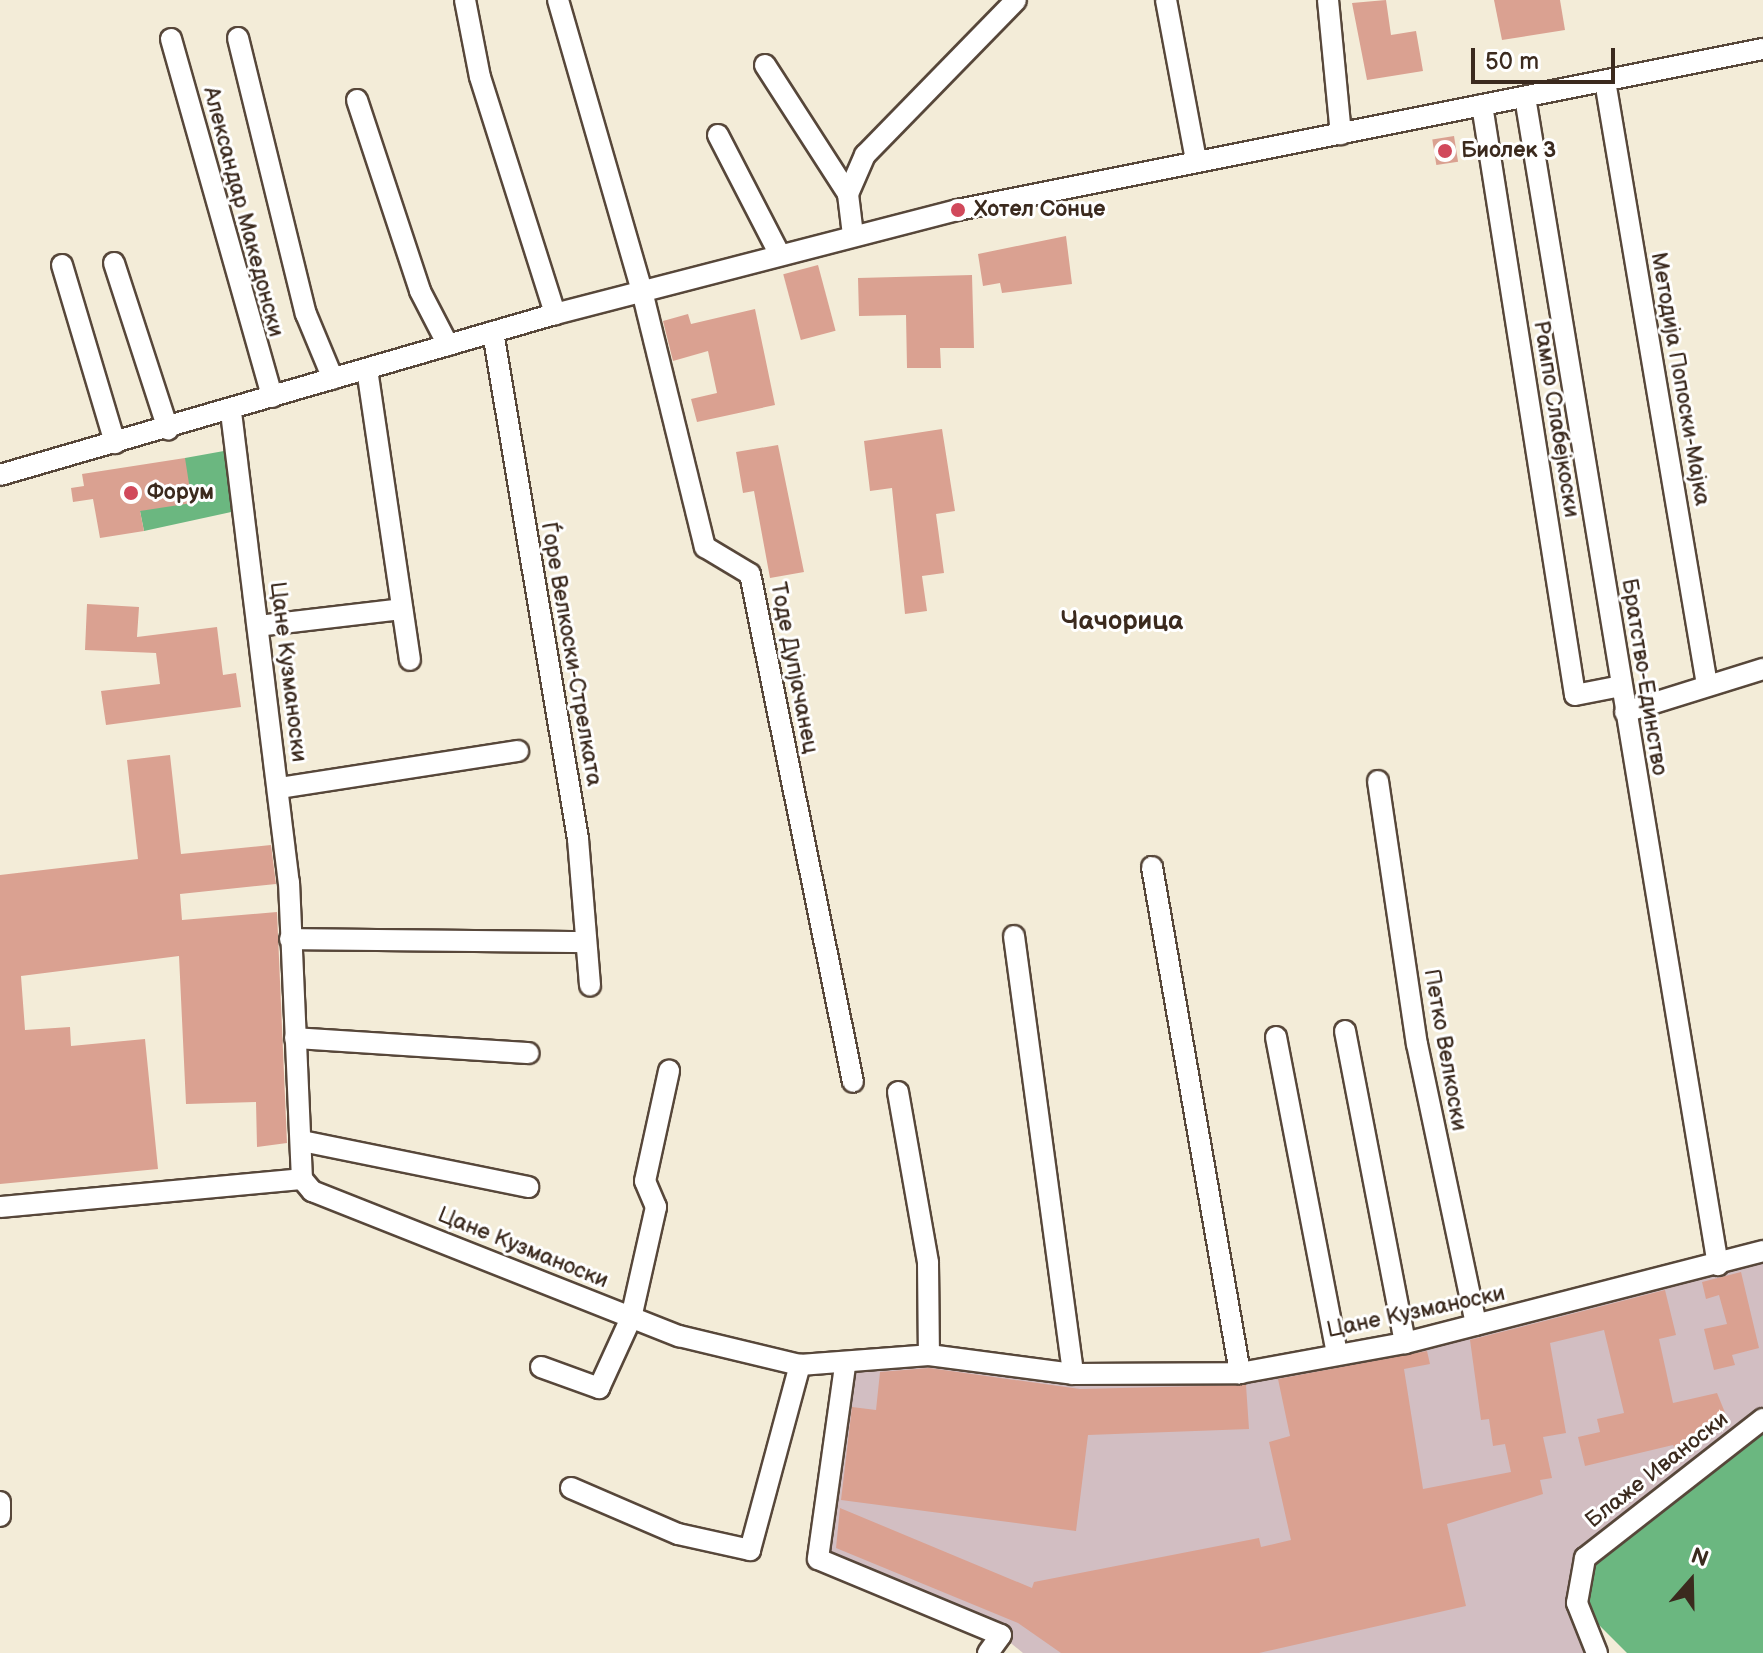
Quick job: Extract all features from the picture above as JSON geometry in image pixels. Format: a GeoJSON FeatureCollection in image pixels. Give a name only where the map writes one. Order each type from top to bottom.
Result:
{"type":"FeatureCollection","features":[{"type":"Feature","properties":{"kind":"street"},"geometry":{"type":"LineString","coordinates":[[465,0],[480,77],[555,314]]}},
{"type":"Feature","properties":{"kind":"street"},"geometry":{"type":"LineString","coordinates":[[558,0],[642,291]]}},
{"type":"Feature","properties":{"kind":"street"},"geometry":{"type":"LineString","coordinates":[[848,194],[865,155],[910,101],[1016,0]]}},
{"type":"Feature","properties":{"kind":"street"},"geometry":{"type":"LineString","coordinates":[[1166,0],[1196,161]]}},
{"type":"Feature","properties":{"kind":"street"},"geometry":{"type":"LineString","coordinates":[[1328,0],[1341,134]]}},
{"type":"Feature","properties":{"kind":"street","name":"Александар Македонски"},"geometry":{"type":"LineString","coordinates":[[238,38],[306,314],[333,379]]}},
{"type":"Feature","properties":{"kind":"street","name":"Александар Македонски"},"geometry":{"type":"LineString","coordinates":[[171,39],[272,397]]}},
{"type":"Feature","properties":{"kind":"street"},"geometry":{"type":"LineString","coordinates":[[0,475],[231,412],[272,397],[555,314],[853,235],[1196,161],[1763,49]]}},
{"type":"Feature","properties":{"kind":"street"},"geometry":{"type":"LineString","coordinates":[[765,65],[848,194],[853,235]]}},
{"type":"Feature","properties":{"kind":"street","name":"Методија Попоски-Мајка"},"geometry":{"type":"LineString","coordinates":[[1605,81],[1707,685]]}},
{"type":"Feature","properties":{"kind":"street","name":"Братство-Единство"},"geometry":{"type":"LineString","coordinates":[[1525,97],[1718,1265]]}},
{"type":"Feature","properties":{"kind":"street"},"geometry":{"type":"LineString","coordinates":[[357,100],[420,291],[448,345]]}},
{"type":"Feature","properties":{"kind":"street","name":"Рампо Слабејкоски"},"geometry":{"type":"LineString","coordinates":[[1482,105],[1575,695],[1621,686]]}},
{"type":"Feature","properties":{"kind":"street"},"geometry":{"type":"LineString","coordinates":[[718,135],[779,253]]}},
{"type":"Feature","properties":{"kind":"street"},"geometry":{"type":"LineString","coordinates":[[114,263],[168,429]]}},
{"type":"Feature","properties":{"kind":"street"},"geometry":{"type":"LineString","coordinates":[[62,265],[115,443]]}},
{"type":"Feature","properties":{"kind":"street","name":"Тоде Дупјачанец"},"geometry":{"type":"LineString","coordinates":[[642,291],[705,547],[750,574],[853,1082]]}},
{"type":"Feature","properties":{"kind":"street","name":"Ѓоре Велкоски-Стрелката"},"geometry":{"type":"LineString","coordinates":[[493,332],[578,839],[590,986]]}},
{"type":"Feature","properties":{"kind":"street"},"geometry":{"type":"LineString","coordinates":[[367,369],[410,660]]}},
{"type":"Feature","properties":{"kind":"street","name":"Цане Кузманоски"},"geometry":{"type":"LineString","coordinates":[[231,412],[279,788],[302,1179],[312,1191],[631,1318],[800,1365],[845,1366],[884,1354],[929,1355],[1073,1374],[1240,1373],[1405,1343],[1763,1251]]}},
{"type":"Feature","properties":{"kind":"street"},"geometry":{"type":"LineString","coordinates":[[258,626],[402,609]]}},
{"type":"Feature","properties":{"kind":"street"},"geometry":{"type":"LineString","coordinates":[[1625,712],[1763,669]]}},
{"type":"Feature","properties":{"kind":"street"},"geometry":{"type":"LineString","coordinates":[[279,788],[518,751]]}},
{"type":"Feature","properties":{"kind":"street","name":"Петко Велкоски"},"geometry":{"type":"LineString","coordinates":[[1378,781],[1417,1044],[1476,1325]]}},
{"type":"Feature","properties":{"kind":"street"},"geometry":{"type":"LineString","coordinates":[[1152,867],[1240,1373]]}},
{"type":"Feature","properties":{"kind":"street"},"geometry":{"type":"LineString","coordinates":[[1014,936],[1073,1374]]}},
{"type":"Feature","properties":{"kind":"street"},"geometry":{"type":"LineString","coordinates":[[290,939],[586,942]]}},
{"type":"Feature","properties":{"kind":"street"},"geometry":{"type":"LineString","coordinates":[[1345,1031],[1405,1343]]}},
{"type":"Feature","properties":{"kind":"street"},"geometry":{"type":"LineString","coordinates":[[1276,1037],[1337,1354]]}},
{"type":"Feature","properties":{"kind":"street"},"geometry":{"type":"LineString","coordinates":[[295,1038],[529,1053]]}},
{"type":"Feature","properties":{"kind":"street","name":"Цане Кузманоски"},"geometry":{"type":"LineString","coordinates":[[541,1367],[599,1388],[631,1318],[656,1207],[645,1181],[669,1071]]}},
{"type":"Feature","properties":{"kind":"street"},"geometry":{"type":"LineString","coordinates":[[898,1092],[928,1263],[929,1355]]}},
{"type":"Feature","properties":{"kind":"street","name":"Цане Кузманоски"},"geometry":{"type":"LineString","coordinates":[[302,1141],[528,1187]]}},
{"type":"Feature","properties":{"kind":"street"},"geometry":{"type":"LineString","coordinates":[[0,1207],[302,1179]]}},
{"type":"Feature","properties":{"kind":"street"},"geometry":{"type":"LineString","coordinates":[[571,1488],[678,1534],[750,1550],[800,1365]]}},
{"type":"Feature","properties":{"kind":"street"},"geometry":{"type":"LineString","coordinates":[[845,1366],[818,1559],[1001,1635],[988,1653]]}},
{"type":"Feature","properties":{"kind":"street","name":"Блаже Иваноски"},"geometry":{"type":"LineString","coordinates":[[1597,1653],[1577,1603],[1585,1558],[1763,1419]]}},
{"type":"Feature","properties":{"kind":"street"},"geometry":{"type":"LineString","coordinates":[[0,1502],[0,1516]]}},
{"type":"Feature","properties":{"kind":"shaded area"},"geometry":{"type":"Polygon","coordinates":[[[1763,1251],[1763,1419],[1585,1558],[1597,1653],[1023,1653],[1001,1635],[818,1559],[845,1366],[884,1354],[1073,1374],[1240,1373],[1763,1251]]]}},
{"type":"Feature","properties":{"kind":"green space"},"geometry":{"type":"Polygon","coordinates":[[[235,449],[245,509],[144,531],[140,511],[185,458],[235,449]]]}},
{"type":"Feature","properties":{"kind":"green space"},"geometry":{"type":"Polygon","coordinates":[[[1763,1419],[1763,1653],[1627,1653],[1577,1603],[1585,1558],[1763,1419]]]}},
{"type":"Feature","properties":{"kind":"building"},"geometry":{"type":"Polygon","coordinates":[[[1386,0],[1391,35],[1416,31],[1423,71],[1367,80],[1352,3],[1386,0]]]}},
{"type":"Feature","properties":{"kind":"building"},"geometry":{"type":"Polygon","coordinates":[[[1494,0],[1560,0],[1565,30],[1502,40],[1494,0]]]}},
{"type":"Feature","properties":{"kind":"building","name":"Биолек 3"},"geometry":{"type":"Polygon","coordinates":[[[1454,136],[1458,162],[1436,165],[1432,139],[1454,136]]]}},
{"type":"Feature","properties":{"kind":"building"},"geometry":{"type":"Polygon","coordinates":[[[1066,236],[1072,284],[1002,293],[1000,283],[983,286],[978,254],[1066,236]]]}},
{"type":"Feature","properties":{"kind":"building"},"geometry":{"type":"Polygon","coordinates":[[[818,265],[836,331],[801,340],[783,274],[818,265]]]}},
{"type":"Feature","properties":{"kind":"building"},"geometry":{"type":"Polygon","coordinates":[[[972,275],[974,348],[940,348],[941,368],[907,368],[906,315],[859,316],[858,278],[972,275]]]}},
{"type":"Feature","properties":{"kind":"building"},"geometry":{"type":"Polygon","coordinates":[[[755,309],[775,405],[697,422],[691,399],[717,393],[708,351],[673,361],[663,321],[688,314],[691,324],[755,309]]]}},
{"type":"Feature","properties":{"kind":"building"},"geometry":{"type":"Polygon","coordinates":[[[942,429],[955,511],[936,514],[944,573],[922,576],[927,611],[905,614],[892,488],[870,491],[864,441],[942,429]]]}},
{"type":"Feature","properties":{"kind":"building"},"geometry":{"type":"Polygon","coordinates":[[[778,445],[804,572],[770,578],[754,491],[743,493],[736,452],[778,445]]]}},
{"type":"Feature","properties":{"kind":"building","name":"Форум"},"geometry":{"type":"Polygon","coordinates":[[[185,458],[192,503],[140,511],[144,531],[100,538],[93,499],[73,502],[71,488],[84,486],[82,474],[185,458]]]}},
{"type":"Feature","properties":{"kind":"building"},"geometry":{"type":"Polygon","coordinates":[[[87,604],[139,607],[137,637],[217,627],[223,675],[236,673],[241,707],[106,725],[101,691],[160,684],[156,653],[85,650],[87,604]]]}},
{"type":"Feature","properties":{"kind":"building"},"geometry":{"type":"Polygon","coordinates":[[[170,755],[181,854],[271,845],[276,884],[180,894],[182,920],[277,912],[287,1143],[257,1147],[256,1102],[186,1104],[179,956],[21,976],[25,1030],[70,1027],[71,1046],[145,1039],[158,1169],[0,1184],[0,875],[138,859],[127,760],[170,755]]]}},
{"type":"Feature","properties":{"kind":"building"},"geometry":{"type":"Polygon","coordinates":[[[1741,1272],[1759,1348],[1732,1355],[1735,1365],[1714,1370],[1704,1329],[1727,1324],[1719,1295],[1706,1299],[1702,1282],[1741,1272]]]}},
{"type":"Feature","properties":{"kind":"building"},"geometry":{"type":"Polygon","coordinates":[[[1665,1290],[1676,1335],[1659,1339],[1673,1403],[1717,1393],[1726,1415],[1679,1455],[1673,1445],[1585,1466],[1578,1437],[1600,1432],[1597,1419],[1624,1413],[1604,1330],[1550,1343],[1566,1433],[1543,1437],[1552,1478],[1540,1480],[1543,1494],[1447,1524],[1466,1606],[1259,1653],[1061,1653],[1018,1623],[836,1548],[840,1508],[1032,1588],[1034,1582],[1259,1538],[1261,1547],[1291,1540],[1269,1442],[1290,1436],[1278,1379],[1427,1351],[1430,1364],[1404,1369],[1423,1489],[1511,1472],[1505,1444],[1493,1446],[1489,1419],[1481,1420],[1470,1340],[1665,1290]]]}},
{"type":"Feature","properties":{"kind":"building"},"geometry":{"type":"Polygon","coordinates":[[[929,1368],[1080,1389],[1246,1385],[1249,1429],[1088,1435],[1076,1531],[841,1500],[852,1407],[876,1410],[880,1372],[929,1368]]]}},
{"type":"Feature","properties":{"kind":"place","name":"Биолек 3"},"geometry":{"type":"Point","coordinates":[1445,151]}},
{"type":"Feature","properties":{"kind":"place","name":"Хотел Сонце"},"geometry":{"type":"Point","coordinates":[958,210]}},
{"type":"Feature","properties":{"kind":"place","name":"Форум"},"geometry":{"type":"Point","coordinates":[131,493]}},
{"type":"Feature","properties":{"kind":"district","name":"Чачорица"},"geometry":{"type":"Point","coordinates":[1122,622]}}]}
